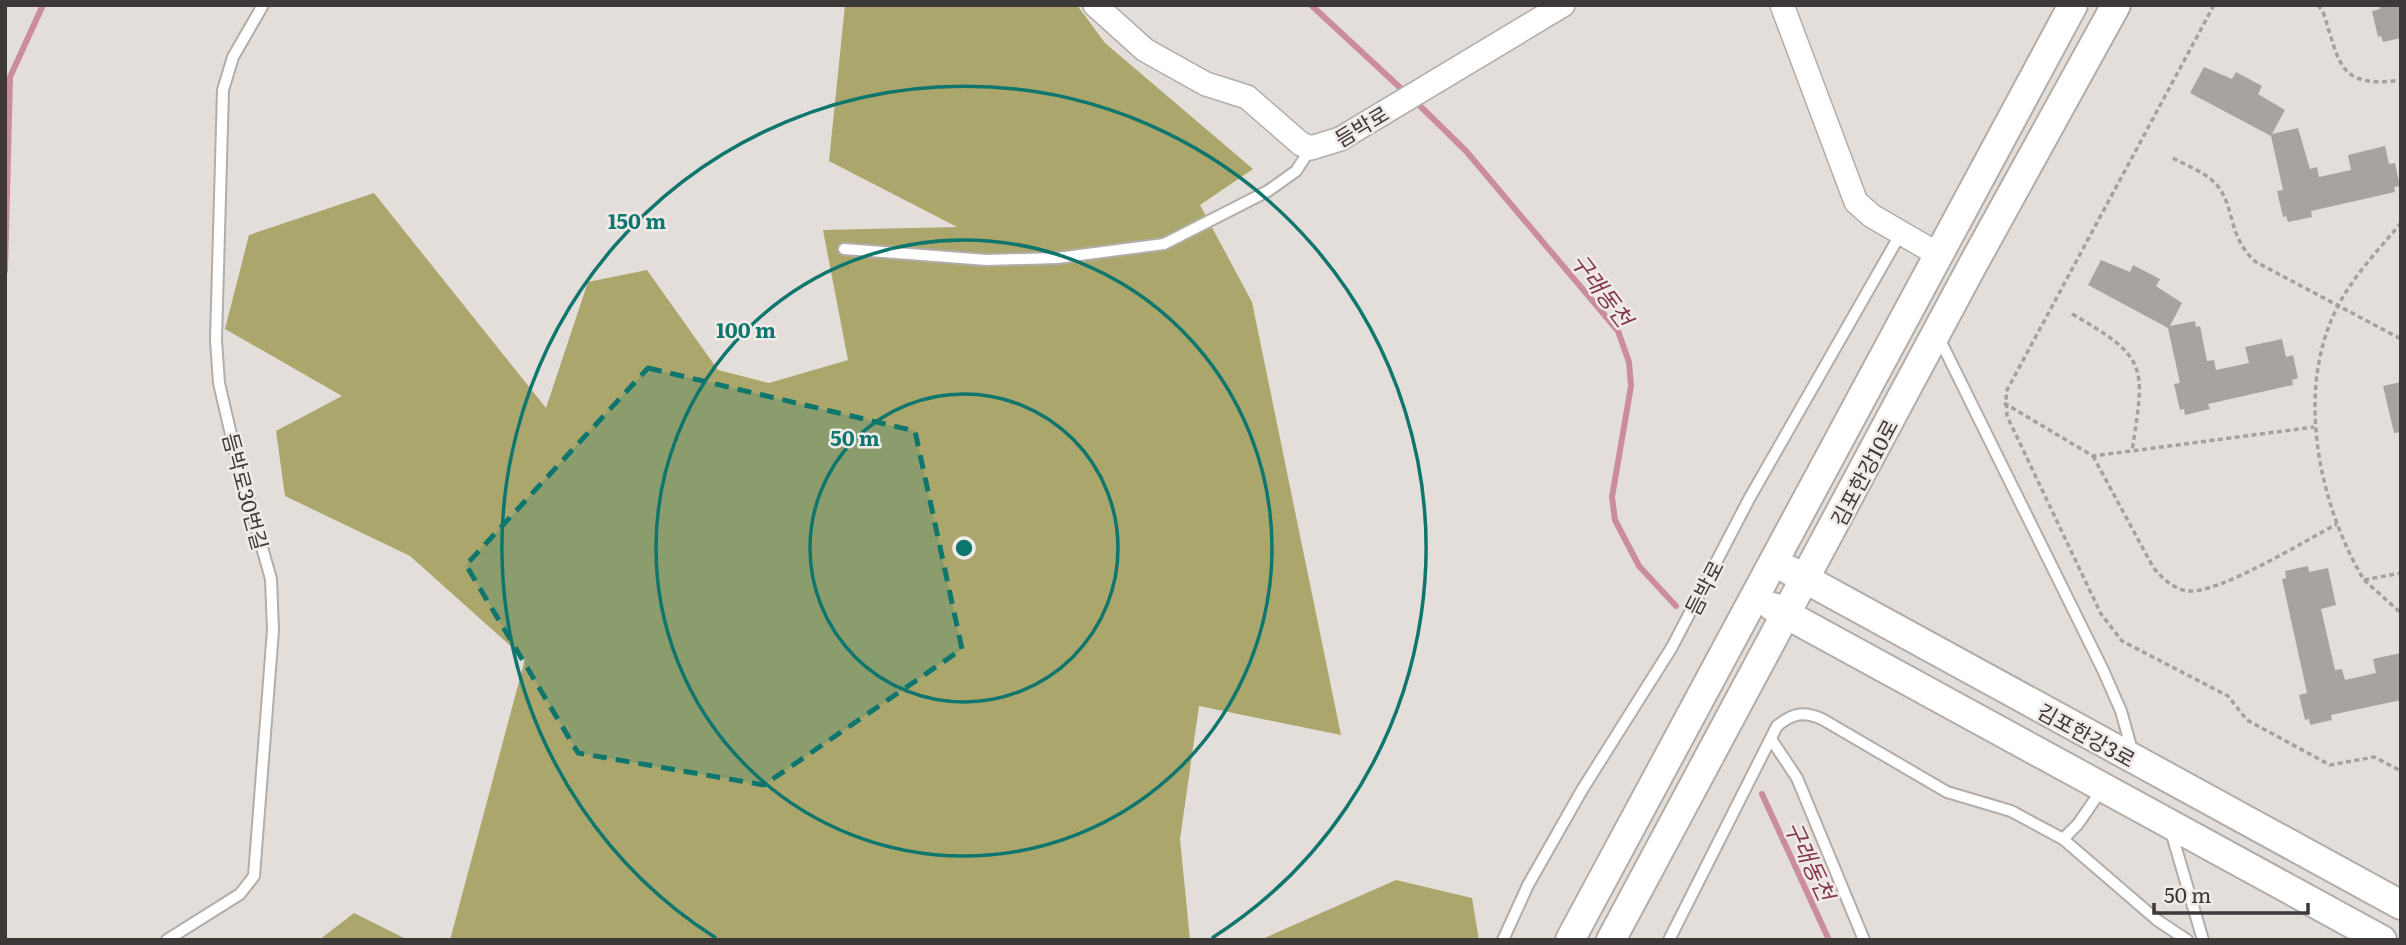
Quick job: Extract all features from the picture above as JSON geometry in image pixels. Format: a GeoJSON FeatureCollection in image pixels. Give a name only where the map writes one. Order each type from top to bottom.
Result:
{"type":"FeatureCollection","features":[{"type":"Feature","properties":{"kind":"street","name":"듬박로"},"geometry":{"type":"LineString","coordinates":[[1095,5],[1145,50],[1206,84],[1247,97],[1301,144],[1311,148],[1340,139],[1563,5]]}},
{"type":"Feature","properties":{"kind":"street"},"geometry":{"type":"LineString","coordinates":[[1782,5],[1856,202],[1872,216],[1939,255]]}},
{"type":"Feature","properties":{"kind":"street","name":"김포한강10로"},"geometry":{"type":"LineString","coordinates":[[1570,940],[2073,5]]}},
{"type":"Feature","properties":{"kind":"street","name":"김포한강10로"},"geometry":{"type":"LineString","coordinates":[[1611,940],[2116,5]]}},
{"type":"Feature","properties":{"kind":"street","name":"김포한강3로"},"geometry":{"type":"LineString","coordinates":[[1774,563],[2401,905]]}},
{"type":"Feature","properties":{"kind":"street","name":"김포한강3로"},"geometry":{"type":"LineString","coordinates":[[1755,597],[2382,940]]}},
{"type":"Feature","properties":{"kind":"lane","name":"듬박로30번길"},"geometry":{"type":"LineString","coordinates":[[167,940],[240,894],[254,876],[273,630],[271,579],[222,395],[216,327],[223,90],[233,57],[263,5]]}},
{"type":"Feature","properties":{"kind":"lane"},"geometry":{"type":"LineString","coordinates":[[844,249],[987,260],[1057,258],[1164,244],[1268,191],[1296,171],[1311,148]]}},
{"type":"Feature","properties":{"kind":"lane","name":"듬박로"},"geometry":{"type":"LineString","coordinates":[[1503,940],[1528,885],[1582,790],[1672,647],[1773,454],[1901,233]]}},
{"type":"Feature","properties":{"kind":"lane"},"geometry":{"type":"LineString","coordinates":[[1937,334],[2103,670],[2121,711],[2134,760]]}},
{"type":"Feature","properties":{"kind":"lane"},"geometry":{"type":"LineString","coordinates":[[1669,940],[1777,726],[1789,716],[1807,712],[1947,792],[2011,811],[2063,839],[2157,920],[2187,940]]}},
{"type":"Feature","properties":{"kind":"lane"},"geometry":{"type":"LineString","coordinates":[[1771,739],[1797,778],[1864,940]]}},
{"type":"Feature","properties":{"kind":"lane","name":"김포한강3로"},"geometry":{"type":"LineString","coordinates":[[2063,839],[2078,824],[2102,789]]}},
{"type":"Feature","properties":{"kind":"lane"},"geometry":{"type":"LineString","coordinates":[[2169,825],[2203,940]]}},
{"type":"Feature","properties":{"kind":"path"},"geometry":{"type":"LineString","coordinates":[[2214,5],[2006,392],[2004,403],[2007,416],[2101,614],[2122,641],[2228,696],[2246,720],[2330,765],[2374,757],[2401,772]]}},
{"type":"Feature","properties":{"kind":"path"},"geometry":{"type":"LineString","coordinates":[[2318,5],[2338,61],[2347,73],[2369,83],[2401,80]]}},
{"type":"Feature","properties":{"kind":"path"},"geometry":{"type":"LineString","coordinates":[[2173,158],[2216,184],[2223,194],[2236,238],[2250,257],[2401,339]]}},
{"type":"Feature","properties":{"kind":"path"},"geometry":{"type":"LineString","coordinates":[[2401,223],[2339,304],[2319,358],[2314,427],[2337,524],[2364,580],[2401,613]]}},
{"type":"Feature","properties":{"kind":"path"},"geometry":{"type":"LineString","coordinates":[[2073,314],[2116,339],[2136,366],[2140,400],[2132,452]]}},
{"type":"Feature","properties":{"kind":"path"},"geometry":{"type":"LineString","coordinates":[[2004,403],[2093,456],[2153,567],[2163,579],[2188,591],[2222,584],[2337,524]]}},
{"type":"Feature","properties":{"kind":"path"},"geometry":{"type":"LineString","coordinates":[[2093,456],[2314,427]]}},
{"type":"Feature","properties":{"kind":"path"},"geometry":{"type":"LineString","coordinates":[[2364,580],[2401,573]]}},
{"type":"Feature","properties":{"kind":"highlighted area"},"geometry":{"type":"Polygon","coordinates":[[[648,368],[915,431],[962,649],[764,785],[578,753],[466,565],[648,368]]]}},
{"type":"Feature","properties":{"kind":"shaded area"},"geometry":{"type":"Polygon","coordinates":[[[845,5],[1077,5],[1105,43],[1253,169],[1200,205],[1252,302],[1341,735],[1199,706],[1180,839],[1190,940],[450,940],[525,659],[410,556],[285,496],[276,431],[342,396],[225,329],[249,235],[374,193],[546,408],[588,282],[647,270],[718,370],[769,383],[848,360],[823,230],[957,227],[829,161],[845,5]]]}},
{"type":"Feature","properties":{"kind":"shaded area"},"geometry":{"type":"Polygon","coordinates":[[[1396,880],[1472,898],[1479,940],[1260,940],[1396,880]]]}},
{"type":"Feature","properties":{"kind":"shaded area"},"geometry":{"type":"Polygon","coordinates":[[[354,913],[408,940],[319,940],[354,913]]]}},
{"type":"Feature","properties":{"kind":"building"},"geometry":{"type":"Polygon","coordinates":[[[2379,5],[2401,5],[2401,38],[2383,42],[2381,36],[2378,37],[2372,11],[2380,9],[2379,5]]]}},
{"type":"Feature","properties":{"kind":"building"},"geometry":{"type":"Polygon","coordinates":[[[2204,67],[2232,79],[2236,72],[2262,86],[2258,94],[2285,110],[2272,134],[2298,128],[2310,169],[2317,167],[2319,177],[2351,170],[2348,155],[2385,146],[2389,164],[2395,163],[2400,186],[2394,187],[2395,192],[2311,211],[2312,217],[2288,222],[2286,216],[2283,217],[2277,191],[2283,190],[2271,136],[2190,93],[2204,67]]]}},
{"type":"Feature","properties":{"kind":"building"},"geometry":{"type":"Polygon","coordinates":[[[2101,260],[2130,272],[2133,265],[2160,279],[2156,286],[2182,303],[2170,326],[2195,321],[2196,327],[2200,326],[2207,361],[2214,360],[2216,370],[2249,363],[2245,347],[2282,339],[2286,357],[2293,355],[2298,378],[2292,380],[2293,385],[2208,404],[2210,409],[2185,415],[2184,409],[2180,410],[2174,384],[2180,383],[2168,328],[2088,285],[2101,260]]]}},
{"type":"Feature","properties":{"kind":"building"},"geometry":{"type":"Polygon","coordinates":[[[2401,382],[2401,432],[2394,433],[2383,386],[2401,382]]]}},
{"type":"Feature","properties":{"kind":"building"},"geometry":{"type":"Polygon","coordinates":[[[2308,566],[2309,572],[2328,568],[2336,605],[2321,609],[2335,670],[2342,669],[2345,680],[2376,673],[2373,659],[2401,653],[2401,700],[2331,715],[2332,720],[2310,725],[2309,719],[2305,720],[2299,695],[2307,693],[2282,579],[2286,578],[2285,571],[2308,566]]]}},
{"type":"Feature","properties":{"kind":"waterway"},"geometry":{"type":"LineString","coordinates":[[5,271],[10,77],[43,5]]}},
{"type":"Feature","properties":{"kind":"waterway"},"geometry":{"type":"LineString","coordinates":[[1311,5],[1407,94]]}},
{"type":"Feature","properties":{"kind":"waterway","name":"구래동천"},"geometry":{"type":"LineString","coordinates":[[1415,101],[1466,151],[1618,331],[1629,362],[1631,386],[1612,497],[1615,520],[1639,566],[1676,606]]}},
{"type":"Feature","properties":{"kind":"waterway","name":"구래동천"},"geometry":{"type":"LineString","coordinates":[[1762,794],[1829,940]]}}]}
